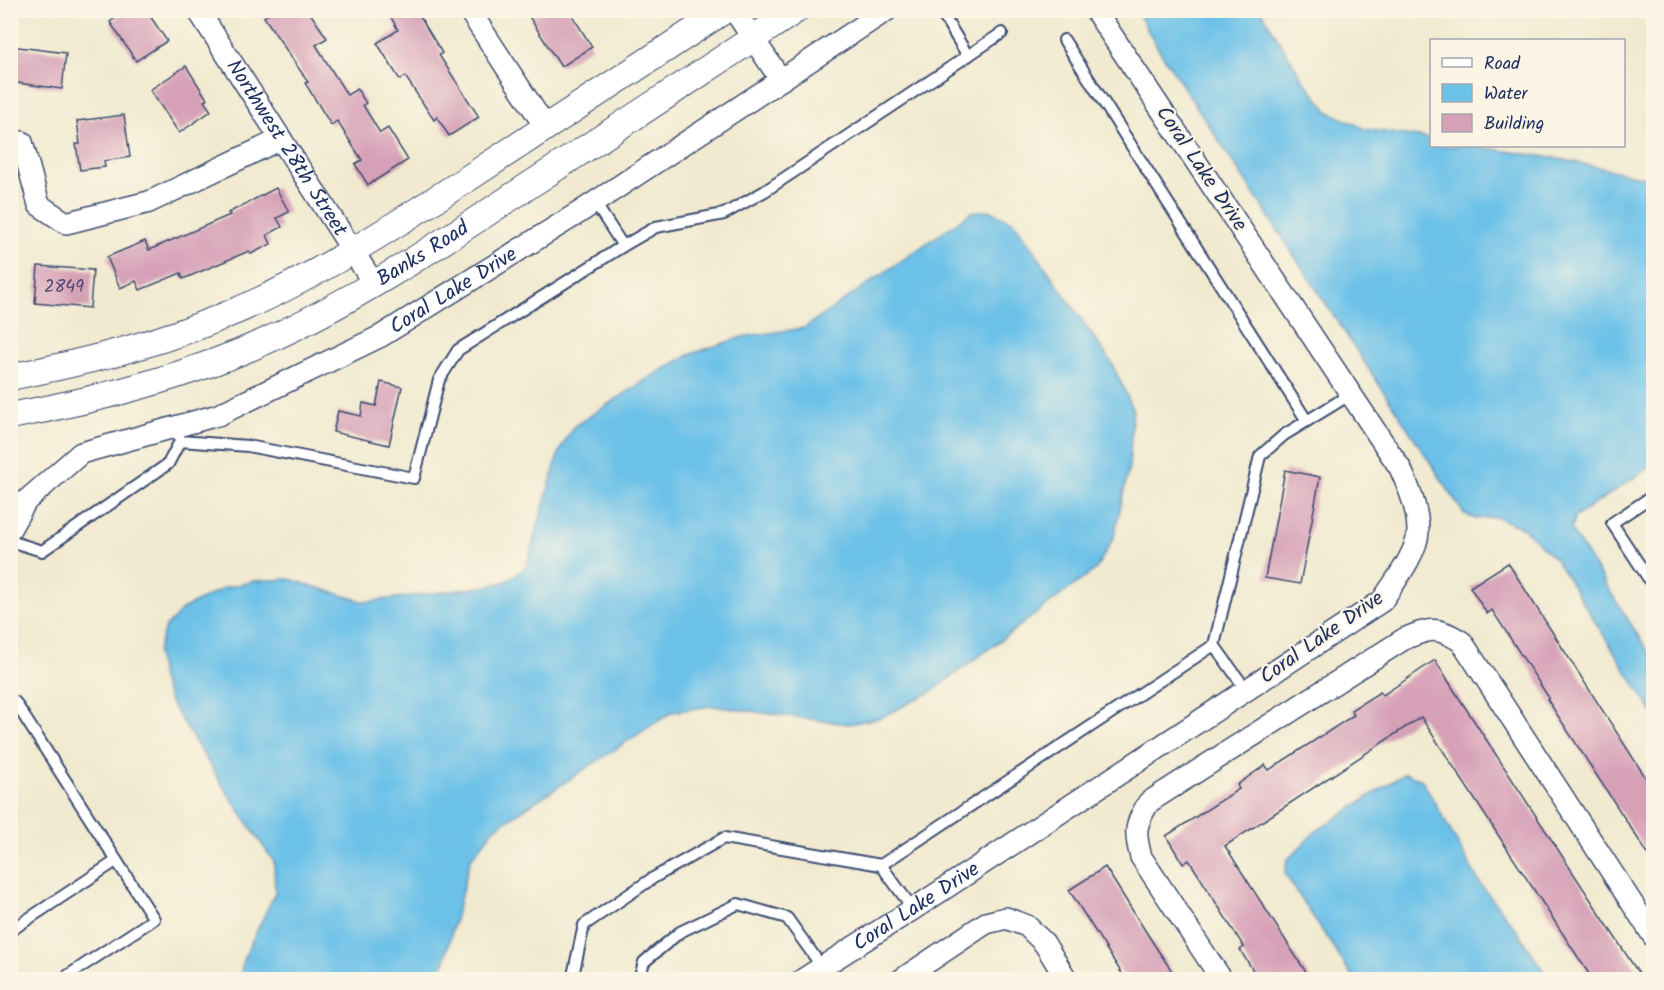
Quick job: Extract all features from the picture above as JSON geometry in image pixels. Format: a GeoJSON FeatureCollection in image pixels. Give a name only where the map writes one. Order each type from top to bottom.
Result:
{"type":"FeatureCollection","features":[{"type":"Feature","properties":{"kind":"street","name":"Northwest 28th Street"},"geometry":{"type":"LineString","coordinates":[[198,10],[374,284]]}},
{"type":"Feature","properties":{"kind":"street"},"geometry":{"type":"LineString","coordinates":[[469,10],[546,128]]}},
{"type":"Feature","properties":{"kind":"street","name":"Banks Road"},"geometry":{"type":"LineString","coordinates":[[10,377],[81,363],[150,344],[220,318],[287,288],[354,251],[725,10]]}},
{"type":"Feature","properties":{"kind":"street"},"geometry":{"type":"LineString","coordinates":[[734,10],[781,80]]}},
{"type":"Feature","properties":{"kind":"street","name":"Banks Road"},"geometry":{"type":"LineString","coordinates":[[10,416],[69,405],[198,368],[264,342],[328,311],[421,256],[796,10]]}},
{"type":"Feature","properties":{"kind":"street","name":"Coral Lake Drive"},"geometry":{"type":"LineString","coordinates":[[10,529],[26,501],[81,453],[179,434],[381,336],[595,202],[887,10]]}},
{"type":"Feature","properties":{"kind":"street","name":"Coral Lake Drive"},"geometry":{"type":"LineString","coordinates":[[802,980],[1382,601],[1406,565],[1418,533],[1414,502],[1400,468],[1095,10]]}},
{"type":"Feature","properties":{"kind":"street"},"geometry":{"type":"LineString","coordinates":[[22,142],[39,205],[66,223],[149,202],[281,139]]}},
{"type":"Feature","properties":{"kind":"street"},"geometry":{"type":"LineString","coordinates":[[1222,980],[1141,857],[1136,839],[1138,820],[1149,802],[1404,639],[1425,630],[1445,632],[1461,642],[1653,937]]}},
{"type":"Feature","properties":{"kind":"street"},"geometry":{"type":"LineString","coordinates":[[901,980],[986,923],[1005,918],[1027,926],[1044,943],[1067,980]]}},
{"type":"Feature","properties":{"kind":"lane"},"geometry":{"type":"LineString","coordinates":[[940,10],[968,56]]}},
{"type":"Feature","properties":{"kind":"lane"},"geometry":{"type":"LineString","coordinates":[[10,541],[42,551],[168,464],[179,434],[414,478],[439,380],[458,350],[656,227],[724,213],[765,191],[1002,33]]}},
{"type":"Feature","properties":{"kind":"lane"},"geometry":{"type":"LineString","coordinates":[[1064,40],[1307,421]]}},
{"type":"Feature","properties":{"kind":"lane"},"geometry":{"type":"LineString","coordinates":[[595,202],[623,246]]}},
{"type":"Feature","properties":{"kind":"lane"},"geometry":{"type":"LineString","coordinates":[[572,980],[584,925],[653,878],[724,838],[881,865],[1214,645],[1260,456],[1284,435],[1351,394]]}},
{"type":"Feature","properties":{"kind":"lane"},"geometry":{"type":"LineString","coordinates":[[1653,495],[1612,523],[1653,587]]}},
{"type":"Feature","properties":{"kind":"lane"},"geometry":{"type":"LineString","coordinates":[[1214,645],[1247,691]]}},
{"type":"Feature","properties":{"kind":"lane"},"geometry":{"type":"LineString","coordinates":[[10,701],[15,702],[153,919],[61,980]]}},
{"type":"Feature","properties":{"kind":"lane"},"geometry":{"type":"LineString","coordinates":[[14,929],[116,861]]}},
{"type":"Feature","properties":{"kind":"lane"},"geometry":{"type":"LineString","coordinates":[[881,865],[913,909]]}},
{"type":"Feature","properties":{"kind":"lane"},"geometry":{"type":"LineString","coordinates":[[639,980],[644,962],[680,932],[738,904],[787,918],[822,967]]}},
{"type":"Feature","properties":{"kind":"water"},"geometry":{"type":"Polygon","coordinates":[[[1137,11],[1261,11],[1302,78],[1329,112],[1365,129],[1430,139],[1430,147],[1479,147],[1560,159],[1653,179],[1653,465],[1574,518],[1571,530],[1653,659],[1653,713],[1556,560],[1523,528],[1496,517],[1475,519],[1464,514],[1156,45],[1137,11]]]}},
{"type":"Feature","properties":{"kind":"water"},"geometry":{"type":"Polygon","coordinates":[[[989,210],[1014,222],[1111,362],[1133,409],[1129,467],[1114,537],[1096,569],[931,692],[880,718],[848,724],[712,706],[672,712],[495,828],[470,860],[440,979],[240,979],[243,960],[275,893],[274,862],[170,702],[161,679],[157,652],[165,628],[184,608],[224,588],[254,581],[289,579],[365,602],[483,587],[505,582],[526,567],[559,452],[573,427],[652,376],[691,354],[742,337],[804,328],[972,212],[989,210]]]}},
{"type":"Feature","properties":{"kind":"water"},"geometry":{"type":"Polygon","coordinates":[[[1405,773],[1422,780],[1481,885],[1516,929],[1549,979],[1354,979],[1285,874],[1287,860],[1315,832],[1405,773]]]}},
{"type":"Feature","properties":{"kind":"building"},"geometry":{"type":"Polygon","coordinates":[[[128,10],[146,10],[167,41],[136,61],[110,22],[128,10]]]}},
{"type":"Feature","properties":{"kind":"building"},"geometry":{"type":"Polygon","coordinates":[[[274,10],[308,10],[327,38],[316,45],[347,95],[357,89],[366,103],[363,105],[380,133],[388,128],[408,160],[368,185],[355,164],[362,160],[337,121],[331,125],[305,83],[308,82],[264,17],[274,10]]]}},
{"type":"Feature","properties":{"kind":"building"},"geometry":{"type":"Polygon","coordinates":[[[387,10],[416,10],[442,53],[439,55],[479,117],[449,136],[437,117],[434,120],[405,76],[400,80],[377,43],[398,30],[387,10]]]}},
{"type":"Feature","properties":{"kind":"building"},"geometry":{"type":"Polygon","coordinates":[[[542,10],[569,10],[592,47],[561,67],[530,18],[542,10]]]}},
{"type":"Feature","properties":{"kind":"building"},"geometry":{"type":"Polygon","coordinates":[[[10,46],[66,53],[62,89],[10,82],[10,46]]]}},
{"type":"Feature","properties":{"kind":"building"},"geometry":{"type":"Polygon","coordinates":[[[186,66],[207,99],[204,101],[211,111],[179,133],[150,90],[186,66]]]}},
{"type":"Feature","properties":{"kind":"building"},"geometry":{"type":"Polygon","coordinates":[[[124,115],[130,157],[104,161],[105,167],[80,170],[76,144],[80,144],[77,121],[124,115]]]}},
{"type":"Feature","properties":{"kind":"building"},"geometry":{"type":"Polygon","coordinates":[[[276,188],[289,212],[277,218],[282,227],[267,235],[271,244],[251,254],[249,251],[183,279],[181,273],[140,290],[136,281],[120,288],[107,257],[145,241],[149,250],[230,215],[228,213],[276,188]]]}},
{"type":"Feature","properties":{"kind":"building"},"geometry":{"type":"Polygon","coordinates":[[[38,266],[93,270],[90,308],[35,303],[38,266]]]}},
{"type":"Feature","properties":{"kind":"building"},"geometry":{"type":"Polygon","coordinates":[[[381,382],[402,387],[389,445],[333,432],[338,411],[361,416],[363,403],[376,406],[381,382]]]}},
{"type":"Feature","properties":{"kind":"building"},"geometry":{"type":"Polygon","coordinates":[[[1285,470],[1320,477],[1300,584],[1265,578],[1285,470]]]}},
{"type":"Feature","properties":{"kind":"building"},"geometry":{"type":"Polygon","coordinates":[[[1508,563],[1653,789],[1653,862],[1492,610],[1487,614],[1470,587],[1508,563]]]}},
{"type":"Feature","properties":{"kind":"building"},"geometry":{"type":"Polygon","coordinates":[[[1435,660],[1643,980],[1593,980],[1421,717],[1225,846],[1311,980],[1259,980],[1240,950],[1244,947],[1189,860],[1183,864],[1166,836],[1239,789],[1237,785],[1265,765],[1269,770],[1354,715],[1351,710],[1380,692],[1383,695],[1435,660]]]}},
{"type":"Feature","properties":{"kind":"building"},"geometry":{"type":"Polygon","coordinates":[[[1105,867],[1178,980],[1126,980],[1069,890],[1105,867]]]}}]}
